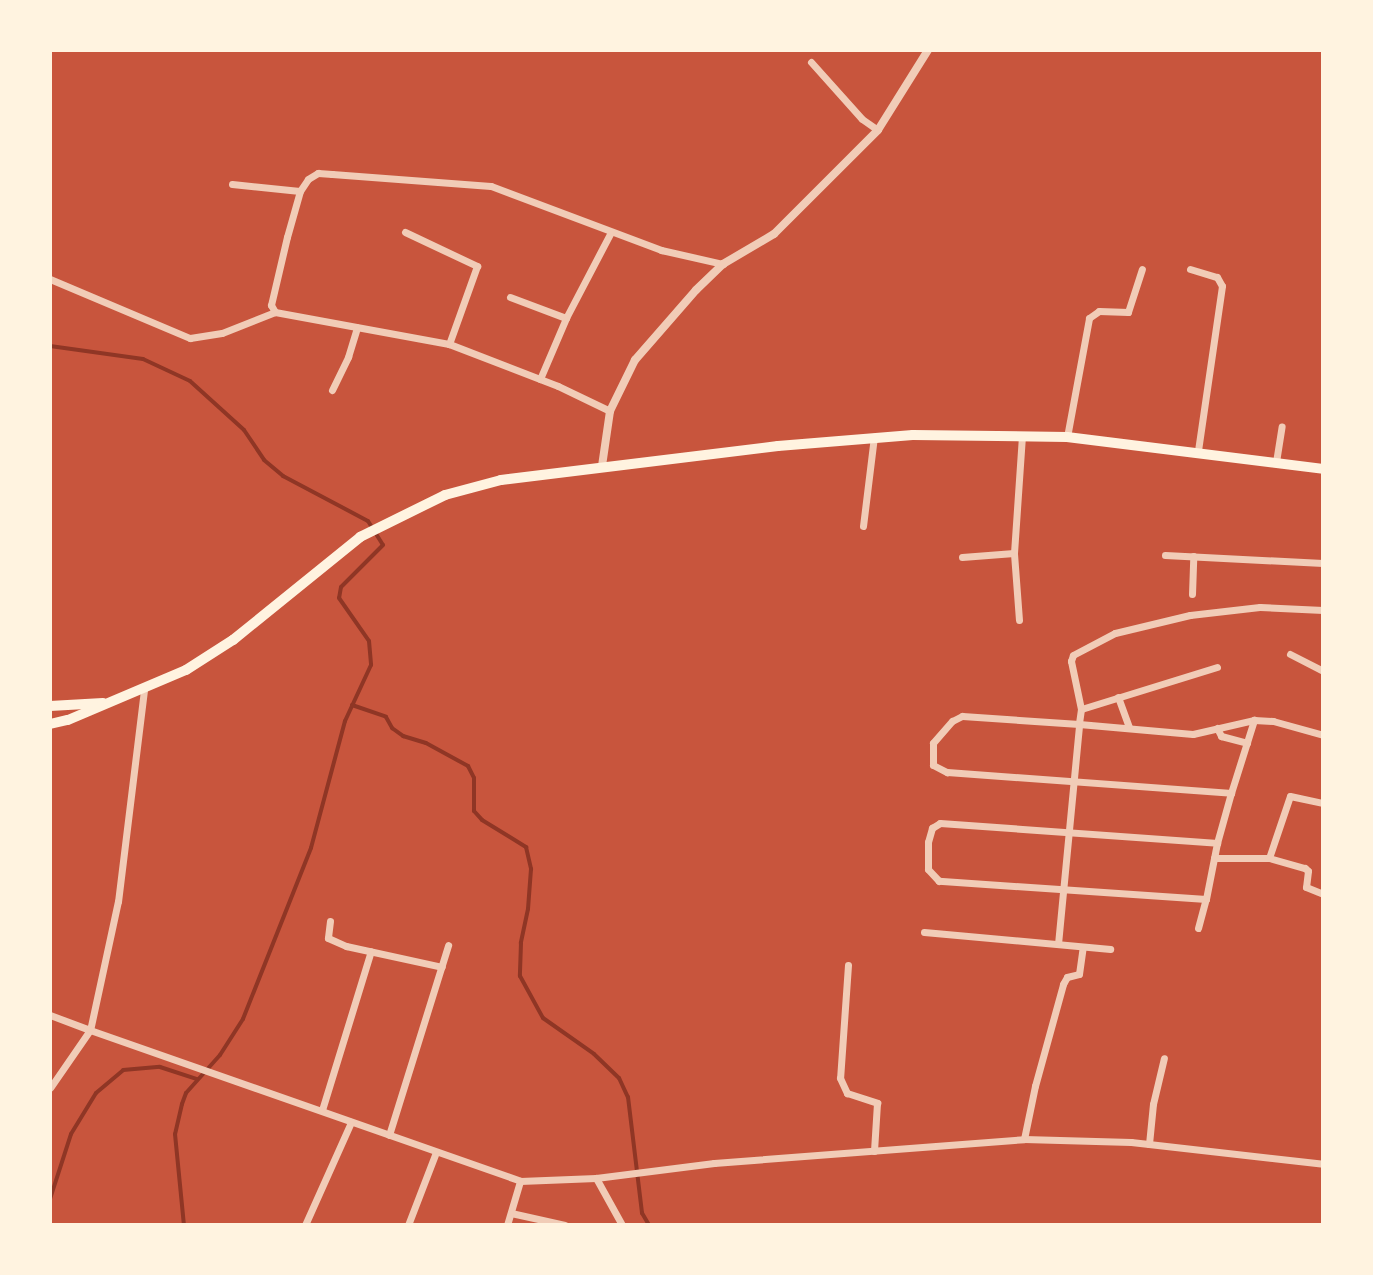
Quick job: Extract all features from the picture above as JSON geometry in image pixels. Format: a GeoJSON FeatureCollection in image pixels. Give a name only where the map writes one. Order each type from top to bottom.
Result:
{"type":"FeatureCollection","features":[{"type":"Feature","properties":{"kind":"main road"},"geometry":{"type":"LineString","coordinates":[[50,724],[144,690],[186,670],[233,640],[360,537],[394,517],[445,495],[501,480],[874,437],[1067,437],[1323,469]]}},
{"type":"Feature","properties":{"kind":"main road"},"geometry":{"type":"LineString","coordinates":[[50,706],[109,703]]}},
{"type":"Feature","properties":{"kind":"street"},"geometry":{"type":"LineString","coordinates":[[602,466],[610,411],[635,360],[723,264],[774,234],[878,130],[928,50]]}},
{"type":"Feature","properties":{"kind":"street"},"geometry":{"type":"LineString","coordinates":[[811,62],[862,119],[878,130]]}},
{"type":"Feature","properties":{"kind":"street"},"geometry":{"type":"LineString","coordinates":[[275,312],[271,305],[300,191],[308,179],[318,173],[491,186],[661,250],[723,264]]}},
{"type":"Feature","properties":{"kind":"street"},"geometry":{"type":"LineString","coordinates":[[232,184],[300,191]]}},
{"type":"Feature","properties":{"kind":"street"},"geometry":{"type":"LineString","coordinates":[[405,232],[477,266],[478,271],[449,344]]}},
{"type":"Feature","properties":{"kind":"street"},"geometry":{"type":"LineString","coordinates":[[540,379],[566,318],[611,232]]}},
{"type":"Feature","properties":{"kind":"street"},"geometry":{"type":"LineString","coordinates":[[1067,437],[1089,318],[1099,311],[1128,312],[1142,269]]}},
{"type":"Feature","properties":{"kind":"street"},"geometry":{"type":"LineString","coordinates":[[1190,269],[1217,277],[1222,286],[1198,451]]}},
{"type":"Feature","properties":{"kind":"street"},"geometry":{"type":"LineString","coordinates":[[50,279],[190,338],[222,333],[275,312],[449,344],[540,379],[610,411]]}},
{"type":"Feature","properties":{"kind":"street"},"geometry":{"type":"LineString","coordinates":[[510,297],[566,318]]}},
{"type":"Feature","properties":{"kind":"street"},"geometry":{"type":"LineString","coordinates":[[332,390],[348,357],[357,327]]}},
{"type":"Feature","properties":{"kind":"street"},"geometry":{"type":"LineString","coordinates":[[1276,462],[1282,426]]}},
{"type":"Feature","properties":{"kind":"street"},"geometry":{"type":"LineString","coordinates":[[1019,620],[1014,553],[1022,436]]}},
{"type":"Feature","properties":{"kind":"street"},"geometry":{"type":"LineString","coordinates":[[863,526],[874,437]]}},
{"type":"Feature","properties":{"kind":"street"},"geometry":{"type":"LineString","coordinates":[[962,557],[1014,553]]}},
{"type":"Feature","properties":{"kind":"street"},"geometry":{"type":"LineString","coordinates":[[1165,555],[1323,563]]}},
{"type":"Feature","properties":{"kind":"street"},"geometry":{"type":"LineString","coordinates":[[1192,594],[1193,556]]}},
{"type":"Feature","properties":{"kind":"street"},"geometry":{"type":"LineString","coordinates":[[1058,944],[1081,709],[1071,661],[1073,655],[1115,633],[1190,615],[1260,607],[1323,610]]}},
{"type":"Feature","properties":{"kind":"street"},"geometry":{"type":"LineString","coordinates":[[1290,654],[1323,671]]}},
{"type":"Feature","properties":{"kind":"street"},"geometry":{"type":"LineString","coordinates":[[1081,709],[1217,667]]}},
{"type":"Feature","properties":{"kind":"street"},"geometry":{"type":"LineString","coordinates":[[50,1088],[90,1030],[118,901],[144,690]]}},
{"type":"Feature","properties":{"kind":"street"},"geometry":{"type":"LineString","coordinates":[[1118,697],[1129,728]]}},
{"type":"Feature","properties":{"kind":"street"},"geometry":{"type":"LineString","coordinates":[[1231,793],[937,770],[932,749],[943,729],[962,716],[1193,734],[1254,720],[1273,721],[1323,735]]}},
{"type":"Feature","properties":{"kind":"street"},"geometry":{"type":"LineString","coordinates":[[1198,928],[1217,843],[1254,720]]}},
{"type":"Feature","properties":{"kind":"street"},"geometry":{"type":"LineString","coordinates":[[1217,728],[1221,736],[1247,743]]}},
{"type":"Feature","properties":{"kind":"street"},"geometry":{"type":"LineString","coordinates":[[1269,858],[1290,796],[1323,803]]}},
{"type":"Feature","properties":{"kind":"street"},"geometry":{"type":"LineString","coordinates":[[1206,899],[1062,887],[949,882],[933,878],[928,869],[928,842],[932,828],[940,823],[1217,843]]}},
{"type":"Feature","properties":{"kind":"street"},"geometry":{"type":"LineString","coordinates":[[1214,858],[1269,858],[1307,869],[1306,887],[1323,894]]}},
{"type":"Feature","properties":{"kind":"street"},"geometry":{"type":"LineString","coordinates":[[330,921],[328,938],[346,946],[442,967]]}},
{"type":"Feature","properties":{"kind":"street"},"geometry":{"type":"LineString","coordinates":[[924,932],[1110,949]]}},
{"type":"Feature","properties":{"kind":"street"},"geometry":{"type":"LineString","coordinates":[[389,1135],[448,945]]}},
{"type":"Feature","properties":{"kind":"street"},"geometry":{"type":"LineString","coordinates":[[1024,1139],[1063,984],[1067,977],[1079,974],[1083,947]]}},
{"type":"Feature","properties":{"kind":"street"},"geometry":{"type":"LineString","coordinates":[[322,1110],[371,951]]}},
{"type":"Feature","properties":{"kind":"street"},"geometry":{"type":"LineString","coordinates":[[848,965],[840,1078],[847,1093],[877,1103],[874,1151]]}},
{"type":"Feature","properties":{"kind":"street"},"geometry":{"type":"LineString","coordinates":[[50,1015],[520,1181],[596,1178],[714,1163],[1024,1139],[1149,1144],[1323,1164]]}},
{"type":"Feature","properties":{"kind":"street"},"geometry":{"type":"LineString","coordinates":[[1149,1144],[1153,1104],[1164,1058]]}},
{"type":"Feature","properties":{"kind":"street"},"geometry":{"type":"LineString","coordinates":[[305,1225],[351,1122]]}},
{"type":"Feature","properties":{"kind":"street"},"geometry":{"type":"LineString","coordinates":[[408,1225],[436,1152]]}},
{"type":"Feature","properties":{"kind":"street"},"geometry":{"type":"LineString","coordinates":[[596,1178],[622,1225]]}},
{"type":"Feature","properties":{"kind":"street"},"geometry":{"type":"LineString","coordinates":[[507,1225],[520,1181]]}},
{"type":"Feature","properties":{"kind":"street"},"geometry":{"type":"LineString","coordinates":[[511,1213],[565,1225]]}},
{"type":"Feature","properties":{"kind":"waterway"},"geometry":{"type":"LineString","coordinates":[[50,346],[143,359],[190,381],[244,430],[264,460],[283,476],[368,521],[383,545],[341,587],[339,598],[369,641],[371,665],[345,721],[311,848],[243,1019],[220,1055],[186,1093],[182,1104],[175,1134],[184,1225]]}},
{"type":"Feature","properties":{"kind":"waterway"},"geometry":{"type":"LineString","coordinates":[[352,705],[386,717],[392,728],[403,736],[426,743],[468,766],[474,778],[474,811],[482,820],[526,847],[531,869],[520,976],[543,1018],[594,1054],[619,1078],[628,1097],[642,1213],[649,1225]]}},
{"type":"Feature","properties":{"kind":"waterway"},"geometry":{"type":"LineString","coordinates":[[50,1199],[71,1134],[96,1093],[123,1070],[160,1067],[197,1079]]}}]}
